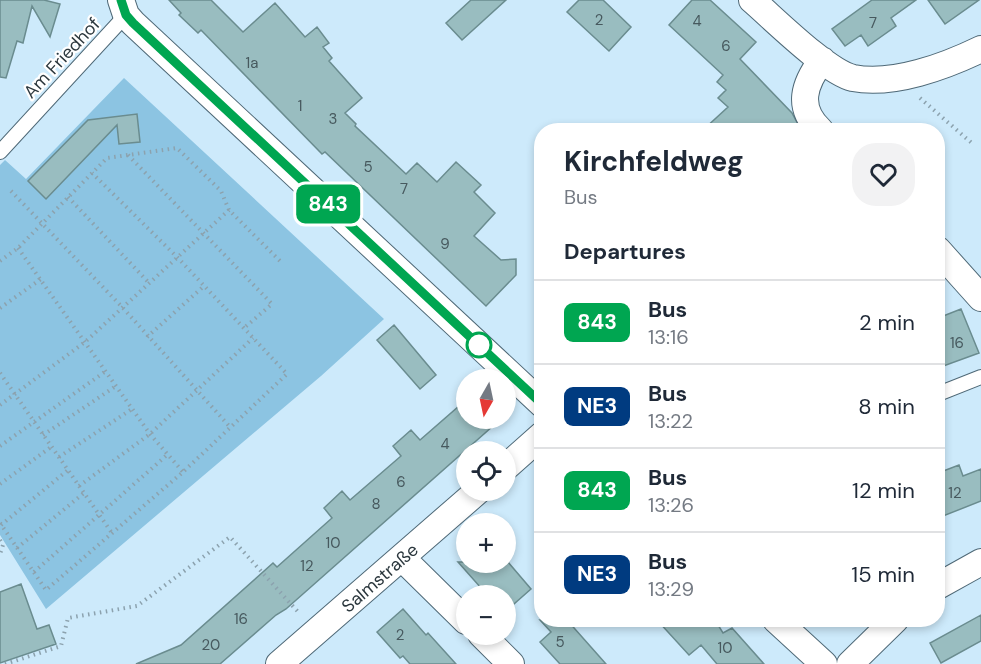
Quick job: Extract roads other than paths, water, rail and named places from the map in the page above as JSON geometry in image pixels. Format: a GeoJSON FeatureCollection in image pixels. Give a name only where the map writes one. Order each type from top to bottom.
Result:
{"type":"FeatureCollection","features":[{"type":"Feature","properties":{"kind":"street"},"geometry":{"type":"LineString","coordinates":[[752,0],[822,60],[852,78],[896,77],[955,62],[981,49]]}},
{"type":"Feature","properties":{"kind":"street"},"geometry":{"type":"LineString","coordinates":[[124,7],[133,23],[534,397]]}},
{"type":"Feature","properties":{"kind":"street"},"geometry":{"type":"LineString","coordinates":[[815,123],[807,113],[806,86],[822,60]]}},
{"type":"Feature","properties":{"kind":"street"},"geometry":{"type":"LineString","coordinates":[[945,258],[981,298]]}},
{"type":"Feature","properties":{"kind":"street"},"geometry":{"type":"LineString","coordinates":[[516,458],[534,442]]}},
{"type":"Feature","properties":{"kind":"street","name":"Salmstraße"},"geometry":{"type":"LineString","coordinates":[[279,664],[403,559],[467,501]]}},
{"type":"Feature","properties":{"kind":"street"},"geometry":{"type":"LineString","coordinates":[[403,559],[456,611]]}},
{"type":"Feature","properties":{"kind":"street"},"geometry":{"type":"LineString","coordinates":[[945,582],[981,562]]}},
{"type":"Feature","properties":{"kind":"street"},"geometry":{"type":"LineString","coordinates":[[784,627],[824,664]]}},
{"type":"Feature","properties":{"kind":"street"},"geometry":{"type":"LineString","coordinates":[[850,664],[889,627]]}},
{"type":"Feature","properties":{"kind":"street"},"geometry":{"type":"LineString","coordinates":[[492,645],[511,664]]}},
{"type":"Feature","properties":{"kind":"lane","name":"Am Friedhof"},"geometry":{"type":"LineString","coordinates":[[0,152],[124,7]]}},
{"type":"Feature","properties":{"kind":"lane"},"geometry":{"type":"LineString","coordinates":[[945,391],[981,376]]}}]}
